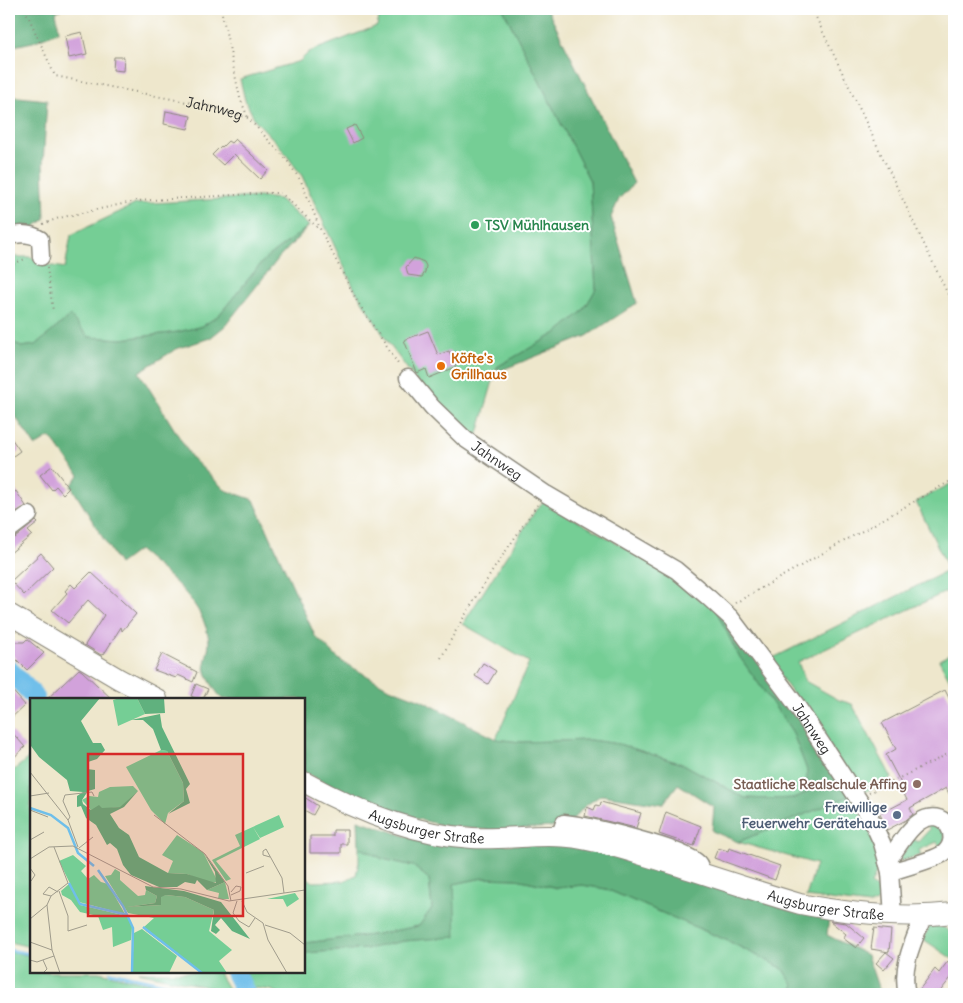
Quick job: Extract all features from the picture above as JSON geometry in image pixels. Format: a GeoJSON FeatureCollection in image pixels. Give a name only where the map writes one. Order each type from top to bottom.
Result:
{"type":"FeatureCollection","features":[{"type":"Feature","properties":{"kind":"main road"},"geometry":{"type":"LineString","coordinates":[[9,614],[119,679],[155,698]]}},
{"type":"Feature","properties":{"kind":"main road","name":"Augsburger Straße"},"geometry":{"type":"LineString","coordinates":[[305,783],[343,803],[402,825],[449,837],[494,839],[559,837],[593,841],[800,904],[844,912],[893,916],[954,913]]}},
{"type":"Feature","properties":{"kind":"street"},"geometry":{"type":"LineString","coordinates":[[9,236],[28,234],[40,239],[41,257]]}},
{"type":"Feature","properties":{"kind":"street","name":"Jahnweg"},"geometry":{"type":"LineString","coordinates":[[408,378],[437,403],[465,439],[546,494],[676,570],[724,611],[763,659],[795,703],[870,817],[882,843],[889,867],[893,916]]}},
{"type":"Feature","properties":{"kind":"street"},"geometry":{"type":"LineString","coordinates":[[9,530],[29,515]]}},
{"type":"Feature","properties":{"kind":"street"},"geometry":{"type":"LineString","coordinates":[[935,817],[942,818],[951,828],[952,842],[944,853],[889,867],[906,828],[920,821],[935,817]]}},
{"type":"Feature","properties":{"kind":"street"},"geometry":{"type":"LineString","coordinates":[[907,994],[904,975],[924,915]]}},
{"type":"Feature","properties":{"kind":"path","name":"Jahnweg"},"geometry":{"type":"LineString","coordinates":[[26,9],[55,76],[222,109],[248,118],[286,159],[301,182],[320,231],[358,302],[391,355],[408,378]]}},
{"type":"Feature","properties":{"kind":"path"},"geometry":{"type":"LineString","coordinates":[[221,9],[240,98],[248,118]]}},
{"type":"Feature","properties":{"kind":"path"},"geometry":{"type":"LineString","coordinates":[[812,9],[954,308]]}},
{"type":"Feature","properties":{"kind":"path"},"geometry":{"type":"LineString","coordinates":[[28,234],[47,222],[58,218],[136,200],[281,193],[320,231]]}},
{"type":"Feature","properties":{"kind":"path"},"geometry":{"type":"LineString","coordinates":[[9,266],[31,257],[41,257],[46,265],[53,311]]}},
{"type":"Feature","properties":{"kind":"path"},"geometry":{"type":"LineString","coordinates":[[724,611],[751,593],[954,479]]}},
{"type":"Feature","properties":{"kind":"path"},"geometry":{"type":"LineString","coordinates":[[441,658],[495,566],[529,515],[546,494]]}},
{"type":"Feature","properties":{"kind":"path"},"geometry":{"type":"LineString","coordinates":[[858,798],[954,751]]}},
{"type":"Feature","properties":{"kind":"green space"},"geometry":{"type":"Polygon","coordinates":[[[9,9],[61,9],[56,12],[59,31],[33,42],[9,47],[9,9]]]}},
{"type":"Feature","properties":{"kind":"green space","name":"TSV Mühlhausen"},"geometry":{"type":"Polygon","coordinates":[[[503,9],[590,181],[596,289],[583,311],[558,332],[497,367],[477,437],[429,398],[389,344],[354,288],[302,176],[279,145],[255,120],[245,100],[240,79],[300,61],[309,52],[377,26],[381,10],[503,9]]]}},
{"type":"Feature","properties":{"kind":"green space"},"geometry":{"type":"Polygon","coordinates":[[[503,9],[547,9],[634,183],[619,199],[611,217],[637,303],[587,336],[499,371],[497,367],[558,332],[583,311],[596,289],[590,181],[503,9]]]}},
{"type":"Feature","properties":{"kind":"green space"},"geometry":{"type":"Polygon","coordinates":[[[9,96],[47,100],[43,164],[45,219],[30,230],[9,230],[9,96]]]}},
{"type":"Feature","properties":{"kind":"green space"},"geometry":{"type":"Polygon","coordinates":[[[259,197],[279,199],[309,226],[264,260],[219,315],[203,326],[178,332],[122,339],[89,337],[70,316],[36,345],[21,347],[9,339],[9,257],[31,257],[47,265],[65,268],[71,235],[136,204],[259,197]]]}},
{"type":"Feature","properties":{"kind":"green space"},"geometry":{"type":"Polygon","coordinates":[[[309,226],[278,259],[225,326],[210,338],[176,349],[139,372],[192,458],[225,490],[254,500],[315,636],[341,661],[387,687],[421,700],[496,739],[520,742],[590,740],[619,744],[685,765],[745,798],[797,798],[807,792],[807,770],[792,731],[737,653],[714,606],[805,722],[852,795],[738,842],[712,831],[714,807],[678,784],[663,804],[601,795],[585,806],[572,820],[557,827],[488,830],[445,826],[402,815],[344,793],[305,773],[305,698],[221,698],[207,674],[205,665],[209,639],[204,622],[189,598],[170,577],[138,550],[119,564],[71,486],[79,475],[50,437],[35,446],[9,407],[9,339],[21,347],[36,345],[70,316],[89,337],[122,339],[178,332],[203,326],[219,315],[264,260],[309,226]]]}},
{"type":"Feature","properties":{"kind":"green space"},"geometry":{"type":"Polygon","coordinates":[[[954,482],[954,588],[798,662],[805,681],[839,700],[852,704],[892,778],[865,792],[861,791],[769,660],[949,570],[916,502],[954,482]]]}},
{"type":"Feature","properties":{"kind":"green space"},"geometry":{"type":"Polygon","coordinates":[[[544,502],[674,575],[714,606],[737,653],[792,731],[807,770],[807,792],[797,798],[745,798],[685,765],[619,744],[590,740],[520,742],[496,739],[529,662],[463,624],[537,508],[544,502]]]}},
{"type":"Feature","properties":{"kind":"green space"},"geometry":{"type":"Polygon","coordinates":[[[954,652],[954,688],[939,660],[954,652]]]}},
{"type":"Feature","properties":{"kind":"green space"},"geometry":{"type":"Polygon","coordinates":[[[30,757],[30,947],[9,942],[9,774],[30,757]]]}},
{"type":"Feature","properties":{"kind":"green space"},"geometry":{"type":"Polygon","coordinates":[[[852,795],[873,838],[879,867],[871,884],[883,894],[877,902],[870,905],[806,897],[816,864],[738,842],[852,795]]]}},
{"type":"Feature","properties":{"kind":"green space"},"geometry":{"type":"Polygon","coordinates":[[[358,820],[417,840],[458,845],[559,844],[596,850],[829,917],[827,935],[867,955],[882,994],[788,994],[794,986],[782,968],[726,940],[606,889],[582,885],[558,888],[517,879],[483,878],[454,884],[456,937],[404,941],[366,949],[305,953],[305,943],[372,935],[419,926],[432,908],[429,879],[413,866],[383,859],[359,847],[358,820]]]}},
{"type":"Feature","properties":{"kind":"green space"},"geometry":{"type":"Polygon","coordinates":[[[935,824],[944,830],[945,841],[940,847],[937,842],[919,850],[921,855],[901,861],[900,858],[913,839],[918,842],[930,829],[926,825],[935,824]]]}},
{"type":"Feature","properties":{"kind":"green space"},"geometry":{"type":"Polygon","coordinates":[[[359,847],[383,859],[413,866],[429,879],[432,908],[419,926],[372,935],[305,943],[305,876],[313,882],[344,881],[356,875],[359,862],[359,847]]]}},
{"type":"Feature","properties":{"kind":"green space"},"geometry":{"type":"Polygon","coordinates":[[[483,878],[517,879],[557,888],[582,885],[606,889],[726,940],[782,968],[794,986],[788,994],[280,994],[271,990],[248,987],[241,973],[305,973],[305,953],[366,949],[404,941],[425,939],[454,884],[483,878]]]}},
{"type":"Feature","properties":{"kind":"green space"},"geometry":{"type":"Polygon","coordinates":[[[937,926],[948,930],[953,938],[954,960],[923,939],[929,927],[937,926]]]}},
{"type":"Feature","properties":{"kind":"green space"},"geometry":{"type":"Polygon","coordinates":[[[9,951],[30,956],[30,973],[104,973],[198,994],[9,994],[9,951]]]}},
{"type":"Feature","properties":{"kind":"green space"},"geometry":{"type":"Polygon","coordinates":[[[143,973],[219,973],[230,992],[143,973]]]}},
{"type":"Feature","properties":{"kind":"building"},"geometry":{"type":"Polygon","coordinates":[[[82,32],[87,54],[69,58],[65,36],[82,32]]]}},
{"type":"Feature","properties":{"kind":"building"},"geometry":{"type":"Polygon","coordinates":[[[114,57],[124,57],[123,71],[113,70],[114,57]]]}},
{"type":"Feature","properties":{"kind":"building"},"geometry":{"type":"Polygon","coordinates":[[[166,111],[191,116],[188,129],[164,124],[166,111]]]}},
{"type":"Feature","properties":{"kind":"building"},"geometry":{"type":"Polygon","coordinates":[[[355,125],[362,138],[353,143],[346,129],[355,125]]]}},
{"type":"Feature","properties":{"kind":"building"},"geometry":{"type":"Polygon","coordinates":[[[235,139],[268,170],[260,179],[234,154],[223,165],[212,155],[228,141],[231,143],[235,139]]]}},
{"type":"Feature","properties":{"kind":"building"},"geometry":{"type":"Polygon","coordinates":[[[414,258],[424,262],[426,266],[422,277],[408,275],[406,267],[414,258]]]}},
{"type":"Feature","properties":{"kind":"building"},"geometry":{"type":"Polygon","coordinates":[[[428,331],[438,355],[449,351],[456,367],[429,378],[426,369],[417,373],[404,340],[428,331]]]}},
{"type":"Feature","properties":{"kind":"building"},"geometry":{"type":"Polygon","coordinates":[[[9,435],[20,451],[9,459],[9,435]]]}},
{"type":"Feature","properties":{"kind":"building"},"geometry":{"type":"Polygon","coordinates":[[[52,466],[69,488],[63,494],[56,486],[52,490],[40,475],[52,466]]]}},
{"type":"Feature","properties":{"kind":"building"},"geometry":{"type":"Polygon","coordinates":[[[16,491],[26,506],[14,513],[12,510],[9,513],[9,496],[16,491]]]}},
{"type":"Feature","properties":{"kind":"building"},"geometry":{"type":"Polygon","coordinates":[[[36,521],[38,523],[28,531],[32,535],[9,554],[9,540],[15,538],[36,521]]]}},
{"type":"Feature","properties":{"kind":"building"},"geometry":{"type":"Polygon","coordinates":[[[41,553],[53,567],[24,595],[11,581],[41,553]]]}},
{"type":"Feature","properties":{"kind":"building"},"geometry":{"type":"Polygon","coordinates":[[[91,572],[136,614],[122,631],[121,627],[104,654],[101,655],[85,645],[104,615],[88,600],[68,623],[52,610],[67,593],[65,591],[71,584],[75,588],[91,572]]]}},
{"type":"Feature","properties":{"kind":"building"},"geometry":{"type":"Polygon","coordinates":[[[27,639],[44,653],[27,670],[9,652],[9,642],[24,642],[27,639]]]}},
{"type":"Feature","properties":{"kind":"building"},"geometry":{"type":"Polygon","coordinates":[[[162,654],[197,672],[193,682],[178,675],[176,678],[154,670],[162,654]]]}},
{"type":"Feature","properties":{"kind":"building"},"geometry":{"type":"Polygon","coordinates":[[[483,663],[496,671],[488,684],[475,676],[483,663]]]}},
{"type":"Feature","properties":{"kind":"building"},"geometry":{"type":"Polygon","coordinates":[[[79,669],[111,698],[48,698],[79,669]]]}},
{"type":"Feature","properties":{"kind":"building"},"geometry":{"type":"Polygon","coordinates":[[[196,684],[208,689],[204,698],[191,696],[196,684]]]}},
{"type":"Feature","properties":{"kind":"building"},"geometry":{"type":"Polygon","coordinates":[[[9,687],[25,705],[9,720],[9,687]]]}},
{"type":"Feature","properties":{"kind":"building"},"geometry":{"type":"Polygon","coordinates":[[[945,690],[954,708],[954,803],[946,788],[910,808],[913,814],[887,830],[880,814],[907,800],[902,790],[904,789],[886,755],[896,749],[882,723],[945,690]]]}},
{"type":"Feature","properties":{"kind":"building"},"geometry":{"type":"Polygon","coordinates":[[[9,729],[25,747],[9,762],[9,729]]]}},
{"type":"Feature","properties":{"kind":"building"},"geometry":{"type":"Polygon","coordinates":[[[305,798],[318,806],[313,815],[305,811],[305,798]]]}},
{"type":"Feature","properties":{"kind":"building"},"geometry":{"type":"Polygon","coordinates":[[[601,802],[641,813],[636,828],[585,816],[587,807],[594,810],[596,805],[600,806],[601,802]]]}},
{"type":"Feature","properties":{"kind":"building"},"geometry":{"type":"Polygon","coordinates":[[[666,812],[701,826],[694,846],[659,834],[666,812]]]}},
{"type":"Feature","properties":{"kind":"building"},"geometry":{"type":"Polygon","coordinates":[[[333,830],[347,830],[347,844],[341,844],[341,853],[310,853],[310,836],[333,836],[333,830]]]}},
{"type":"Feature","properties":{"kind":"building"},"geometry":{"type":"Polygon","coordinates":[[[718,848],[728,851],[729,848],[780,866],[775,880],[714,858],[718,848]]]}},
{"type":"Feature","properties":{"kind":"building"},"geometry":{"type":"Polygon","coordinates":[[[830,921],[846,923],[864,938],[856,948],[843,938],[846,934],[830,921]]]}},
{"type":"Feature","properties":{"kind":"building"},"geometry":{"type":"Polygon","coordinates":[[[874,928],[891,930],[889,952],[871,949],[874,928]]]}},
{"type":"Feature","properties":{"kind":"building"},"geometry":{"type":"Polygon","coordinates":[[[886,952],[894,958],[884,970],[876,963],[886,952]]]}},
{"type":"Feature","properties":{"kind":"building"},"geometry":{"type":"Polygon","coordinates":[[[948,961],[954,966],[954,974],[938,994],[925,994],[919,990],[935,969],[939,973],[948,961]]]}},
{"type":"Feature","properties":{"kind":"waterway"},"geometry":{"type":"LineString","coordinates":[[9,670],[35,697]]}},
{"type":"Feature","properties":{"kind":"waterway"},"geometry":{"type":"LineString","coordinates":[[9,950],[30,954]]}},
{"type":"Feature","properties":{"kind":"waterway"},"geometry":{"type":"LineString","coordinates":[[115,973],[212,994]]}},
{"type":"Feature","properties":{"kind":"waterway"},"geometry":{"type":"LineString","coordinates":[[236,973],[246,994]]}},
{"type":"Feature","properties":{"kind":"place","name":"TSV Mühlhausen"},"geometry":{"type":"Point","coordinates":[475,225]}},
{"type":"Feature","properties":{"kind":"place","name":"Köfte's Grillhaus"},"geometry":{"type":"Point","coordinates":[441,366]}},
{"type":"Feature","properties":{"kind":"place","name":"Staatliche Realschule Affing"},"geometry":{"type":"Point","coordinates":[917,784]}},
{"type":"Feature","properties":{"kind":"place","name":"Freiwillige Feuerwehr Gerätehaus"},"geometry":{"type":"Point","coordinates":[897,815]}}]}
